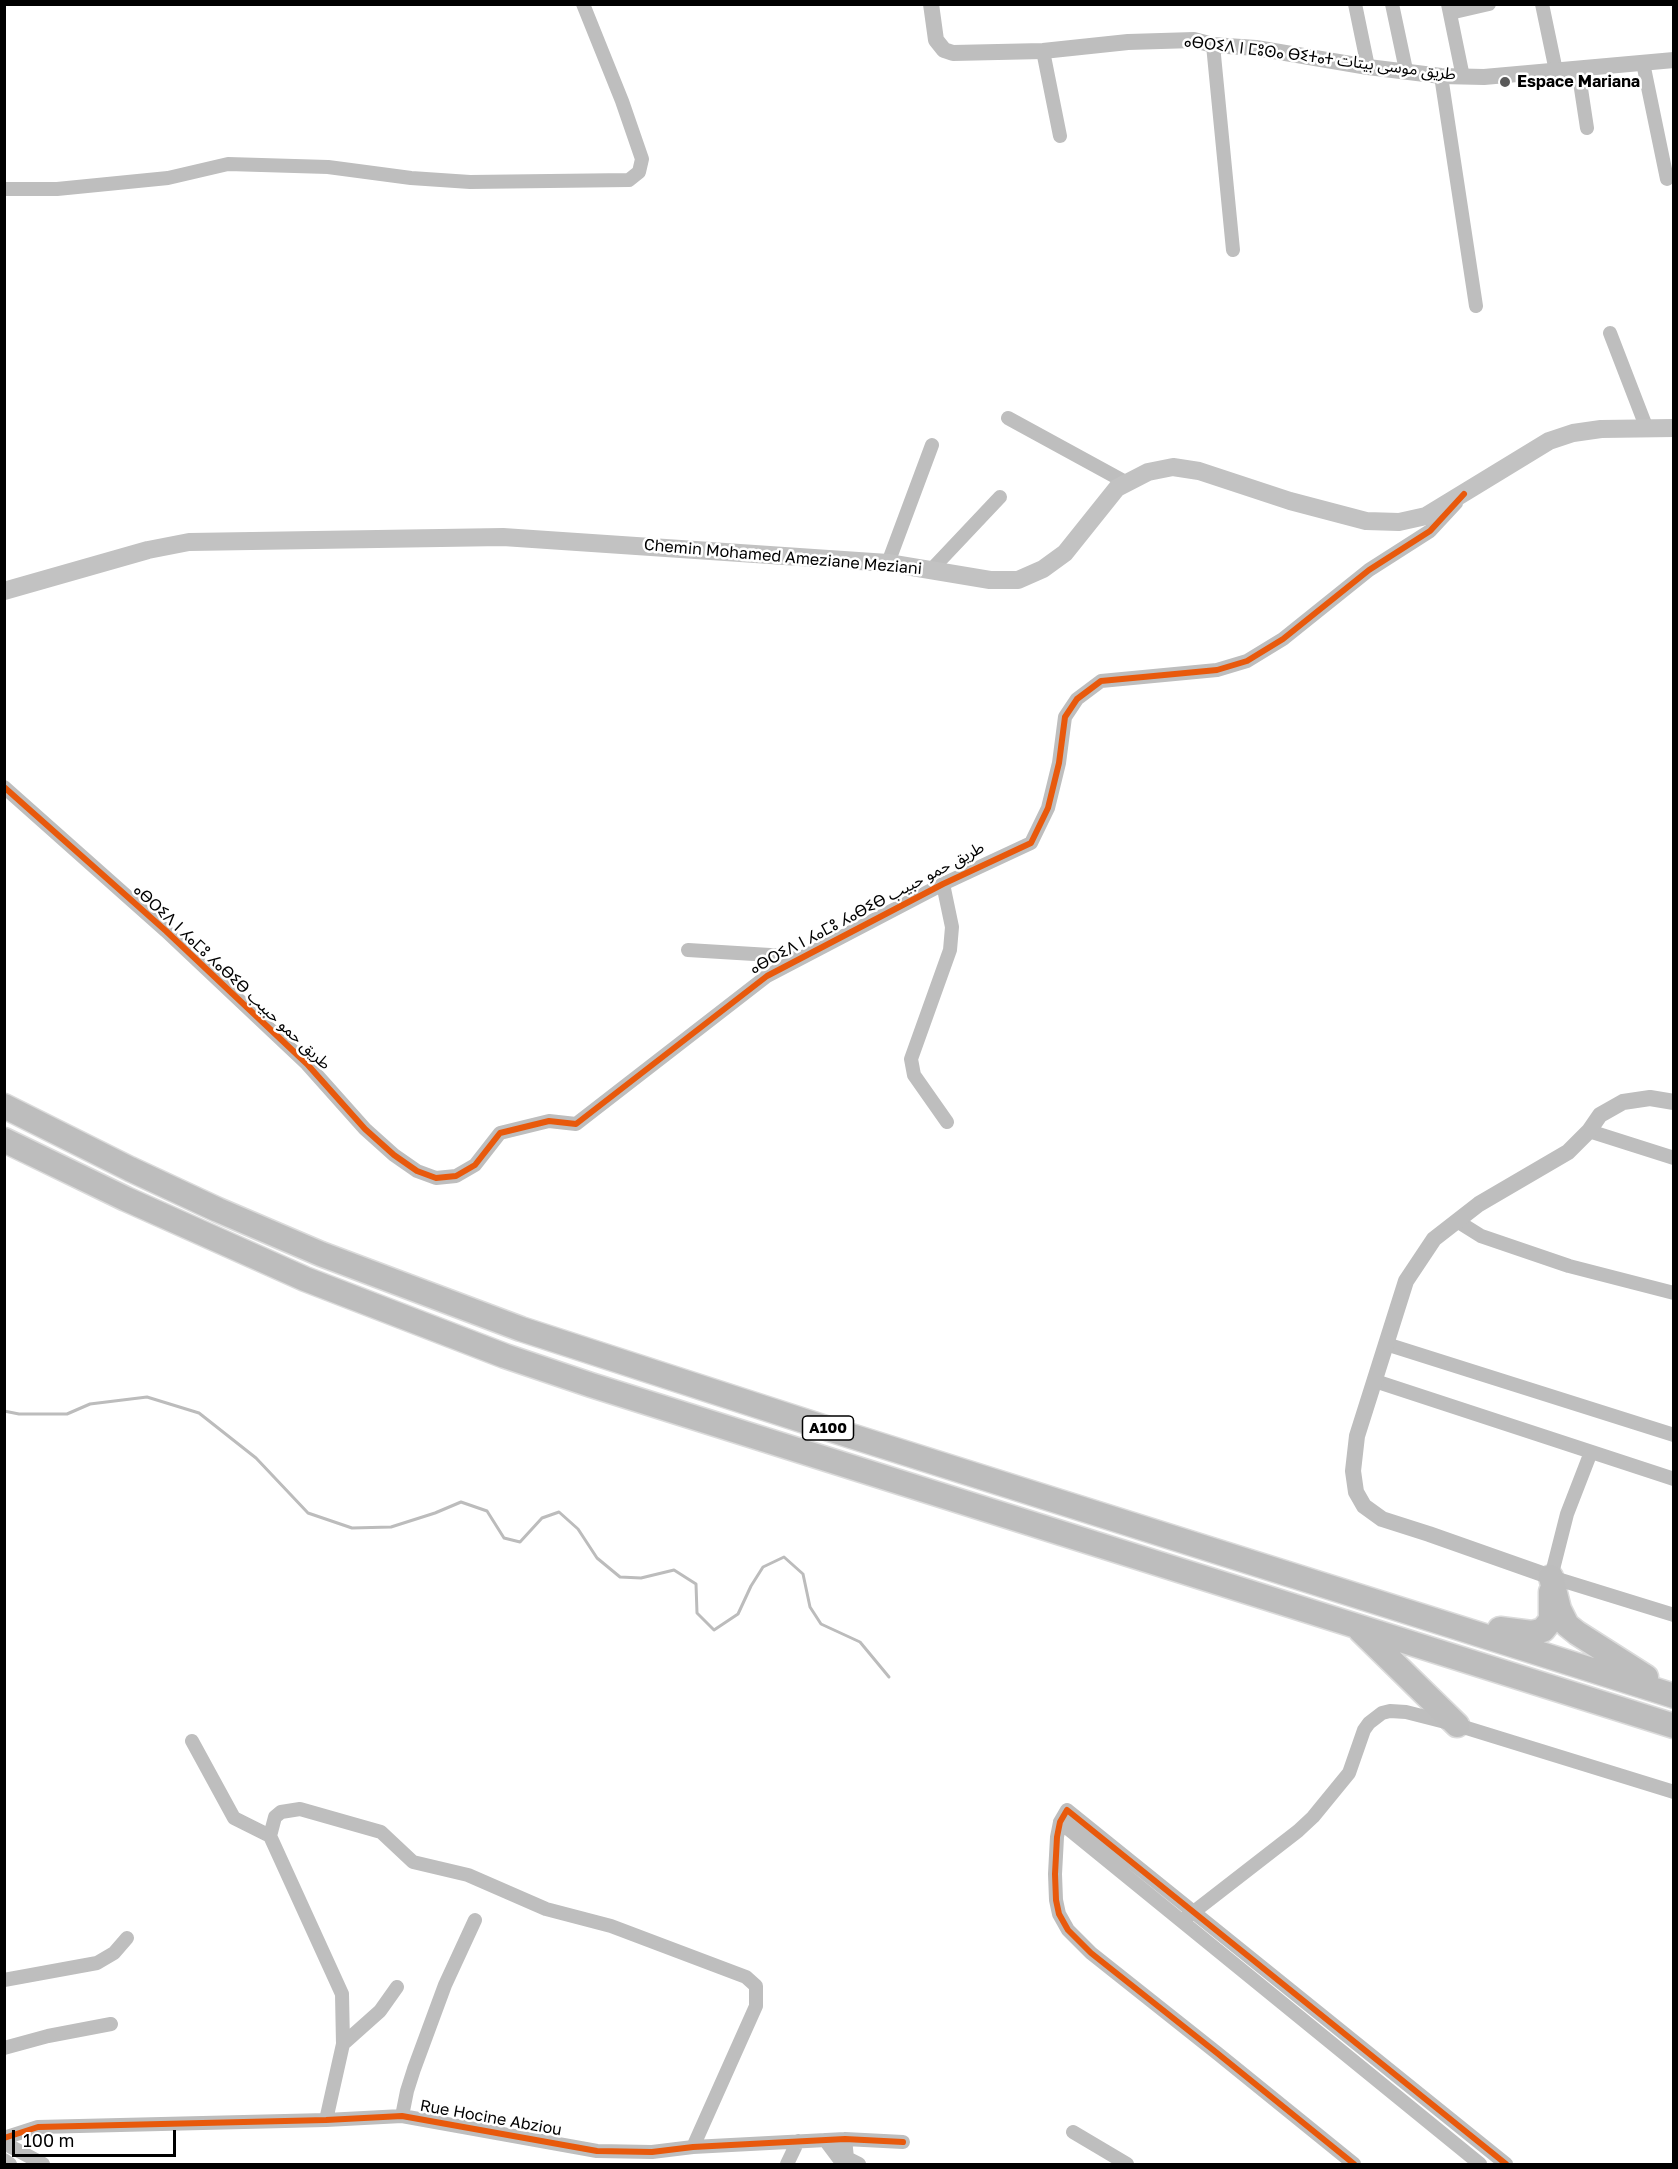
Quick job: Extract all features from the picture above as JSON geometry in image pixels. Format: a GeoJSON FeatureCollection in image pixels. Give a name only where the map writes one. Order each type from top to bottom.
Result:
{"type":"FeatureCollection","features":[{"type":"Feature","properties":{"kind":"highway","name":"A100"},"geometry":{"type":"LineString","coordinates":[[4,1106],[130,1169],[321,1254],[521,1329],[829,1429],[1674,1695]]}},
{"type":"Feature","properties":{"kind":"highway","name":"A100"},"geometry":{"type":"LineString","coordinates":[[4,1140],[115,1194],[305,1279],[505,1356],[1674,1726]]}},
{"type":"Feature","properties":{"kind":"highway"},"geometry":{"type":"LineString","coordinates":[[1442,1622],[1532,1633],[1543,1630],[1551,1620],[1551,1577]]}},
{"type":"Feature","properties":{"kind":"highway"},"geometry":{"type":"LineString","coordinates":[[1551,1577],[1559,1609],[1577,1633],[1674,1695]]}},
{"type":"Feature","properties":{"kind":"highway"},"geometry":{"type":"LineString","coordinates":[[1357,1627],[1456,1725]]}},
{"type":"Feature","properties":{"kind":"main road","name":"Chemin Mohamed Ameziane Meziani"},"geometry":{"type":"LineString","coordinates":[[4,591],[148,550],[189,542],[503,537],[888,563],[990,580],[1017,580],[1043,569],[1065,553],[1118,488],[1148,472],[1173,467],[1199,471],[1290,501],[1366,521],[1399,522],[1426,516],[1549,441],[1573,433],[1601,429],[1674,428]]}},
{"type":"Feature","properties":{"kind":"street"},"geometry":{"type":"LineString","coordinates":[[4,189],[57,189],[168,178],[228,164],[328,168],[411,178],[470,182],[629,180],[639,172],[642,159],[622,101],[583,4]]}},
{"type":"Feature","properties":{"kind":"street","name":"ⴰⴱⵔⵉⴷ ⵏ ⵎⵓⵙⴰ ⴱⵉⵜⴰⵜ طريق موسى بيتات"},"geometry":{"type":"LineString","coordinates":[[931,4],[936,40],[941,48],[948,52],[1043,51],[1128,42],[1194,40],[1213,45],[1256,48],[1368,67],[1463,77],[1674,60]]}},
{"type":"Feature","properties":{"kind":"street"},"geometry":{"type":"LineString","coordinates":[[1355,4],[1368,67]]}},
{"type":"Feature","properties":{"kind":"street"},"geometry":{"type":"LineString","coordinates":[[1392,4],[1406,70]]}},
{"type":"Feature","properties":{"kind":"street"},"geometry":{"type":"LineString","coordinates":[[1463,77],[1449,9],[1489,4]]}},
{"type":"Feature","properties":{"kind":"street"},"geometry":{"type":"LineString","coordinates":[[1542,4],[1556,71]]}},
{"type":"Feature","properties":{"kind":"street"},"geometry":{"type":"LineString","coordinates":[[1213,45],[1233,250]]}},
{"type":"Feature","properties":{"kind":"street"},"geometry":{"type":"LineString","coordinates":[[1043,51],[1060,136]]}},
{"type":"Feature","properties":{"kind":"street"},"geometry":{"type":"LineString","coordinates":[[1642,63],[1667,179]]}},
{"type":"Feature","properties":{"kind":"street"},"geometry":{"type":"LineString","coordinates":[[1578,69],[1587,129]]}},
{"type":"Feature","properties":{"kind":"street"},"geometry":{"type":"LineString","coordinates":[[1441,76],[1476,306]]}},
{"type":"Feature","properties":{"kind":"street"},"geometry":{"type":"LineString","coordinates":[[1610,333],[1647,429]]}},
{"type":"Feature","properties":{"kind":"street"},"geometry":{"type":"LineString","coordinates":[[1008,418],[1127,483]]}},
{"type":"Feature","properties":{"kind":"street"},"geometry":{"type":"LineString","coordinates":[[888,563],[932,445]]}},
{"type":"Feature","properties":{"kind":"street","name":"ⴰⴱⵔⵉⴷ ⵏ ⵃⴰⵎⵓ ⵃⴰⴱⵉⴱ طريق حمو حبيب"},"geometry":{"type":"LineString","coordinates":[[4,787],[166,930],[307,1064],[386,1149],[417,1171],[436,1178],[456,1176],[475,1165],[500,1133],[549,1121],[576,1124],[766,976],[943,884],[1031,843],[1048,808],[1059,763],[1065,717],[1077,699],[1101,681],[1217,670],[1247,661],[1283,639],[1370,570],[1430,531],[1464,494]]}},
{"type":"Feature","properties":{"kind":"street"},"geometry":{"type":"LineString","coordinates":[[932,569],[1000,497]]}},
{"type":"Feature","properties":{"kind":"street"},"geometry":{"type":"LineString","coordinates":[[943,884],[952,927],[950,950],[911,1059],[914,1076],[947,1122]]}},
{"type":"Feature","properties":{"kind":"street"},"geometry":{"type":"LineString","coordinates":[[688,950],[803,957]]}},
{"type":"Feature","properties":{"kind":"street"},"geometry":{"type":"LineString","coordinates":[[1674,1102],[1650,1098],[1623,1102],[1600,1115],[1589,1131],[1568,1152],[1479,1204],[1434,1239],[1406,1281],[1357,1436],[1353,1471],[1356,1492],[1364,1506],[1382,1519],[1551,1577],[1674,1615]]}},
{"type":"Feature","properties":{"kind":"street"},"geometry":{"type":"LineString","coordinates":[[1589,1131],[1674,1158]]}},
{"type":"Feature","properties":{"kind":"street"},"geometry":{"type":"LineString","coordinates":[[1456,1221],[1480,1236],[1569,1266],[1674,1293]]}},
{"type":"Feature","properties":{"kind":"street"},"geometry":{"type":"LineString","coordinates":[[1386,1344],[1674,1435]]}},
{"type":"Feature","properties":{"kind":"street"},"geometry":{"type":"LineString","coordinates":[[1375,1381],[1674,1479]]}},
{"type":"Feature","properties":{"kind":"street"},"geometry":{"type":"LineString","coordinates":[[1551,1577],[1567,1514],[1591,1452]]}},
{"type":"Feature","properties":{"kind":"street"},"geometry":{"type":"LineString","coordinates":[[1182,1921],[1313,1817],[1349,1773],[1364,1730],[1374,1717],[1382,1713],[1398,1711],[1456,1725],[1674,1792]]}},
{"type":"Feature","properties":{"kind":"street"},"geometry":{"type":"LineString","coordinates":[[192,1741],[234,1818],[270,1836],[342,1994],[343,2044],[326,2120]]}},
{"type":"Feature","properties":{"kind":"street"},"geometry":{"type":"LineString","coordinates":[[270,1836],[275,1817],[281,1812],[300,1809],[381,1832],[413,1862],[468,1875],[546,1908],[611,1926],[746,1977],[756,1986],[756,2006],[693,2147]]}},
{"type":"Feature","properties":{"kind":"street"},"geometry":{"type":"LineString","coordinates":[[1354,2164],[1075,1938],[1064,1922],[1056,1900],[1055,1855],[1060,1822],[1067,1810],[1506,2164]]}},
{"type":"Feature","properties":{"kind":"street"},"geometry":{"type":"LineString","coordinates":[[1060,1822],[1480,2164]]}},
{"type":"Feature","properties":{"kind":"street"},"geometry":{"type":"LineString","coordinates":[[402,2116],[414,2069],[444,1985],[475,1920]]}},
{"type":"Feature","properties":{"kind":"street"},"geometry":{"type":"LineString","coordinates":[[4,1980],[97,1963],[114,1953],[127,1938]]}},
{"type":"Feature","properties":{"kind":"street"},"geometry":{"type":"LineString","coordinates":[[343,2044],[380,2011],[397,1986]]}},
{"type":"Feature","properties":{"kind":"street"},"geometry":{"type":"LineString","coordinates":[[4,2048],[48,2036],[111,2024]]}},
{"type":"Feature","properties":{"kind":"street","name":"Rue Hocine Abziou"},"geometry":{"type":"LineString","coordinates":[[4,2138],[38,2127],[402,2116],[595,2157],[655,2158],[693,2147],[798,2141],[845,2139],[903,2142]]}},
{"type":"Feature","properties":{"kind":"street"},"geometry":{"type":"LineString","coordinates":[[1073,2132],[1127,2164]]}},
{"type":"Feature","properties":{"kind":"street"},"geometry":{"type":"LineString","coordinates":[[845,2139],[848,2158],[859,2164]]}},
{"type":"Feature","properties":{"kind":"street"},"geometry":{"type":"LineString","coordinates":[[825,2140],[843,2164]]}},
{"type":"Feature","properties":{"kind":"street"},"geometry":{"type":"LineString","coordinates":[[787,2164],[798,2141]]}},
{"type":"Feature","properties":{"kind":"street"},"geometry":{"type":"LineString","coordinates":[[4,2143],[43,2164]]}},
{"type":"Feature","properties":{"kind":"street"},"geometry":{"type":"LineString","coordinates":[[4,2160],[10,2164]]}},
{"type":"Feature","properties":{"kind":"waterway"},"geometry":{"type":"LineString","coordinates":[[4,1411],[19,1414],[67,1414],[90,1404],[147,1397],[199,1413],[256,1458],[308,1513],[352,1528],[391,1527],[461,1502],[487,1511],[504,1538],[520,1542],[542,1518],[559,1512],[578,1529],[597,1558],[620,1577],[641,1578],[674,1570],[696,1584],[697,1613],[714,1630],[738,1614],[763,1567],[784,1557],[803,1574],[810,1607],[821,1624],[860,1642],[889,1677]]}},
{"type":"Feature","properties":{"kind":"cycle path"},"geometry":{"type":"LineString","coordinates":[[4,787],[166,931],[307,1064],[365,1129],[394,1155],[417,1171],[436,1178],[456,1176],[475,1165],[500,1133],[549,1121],[576,1124],[767,976],[943,884],[1031,843],[1048,808],[1059,763],[1065,717],[1077,699],[1101,681],[1217,670],[1247,661],[1283,639],[1369,570],[1430,531],[1464,494]]}},
{"type":"Feature","properties":{"kind":"cycle path"},"geometry":{"type":"LineString","coordinates":[[1354,2164],[1091,1953],[1068,1930],[1059,1914],[1055,1874],[1057,1837],[1060,1822],[1067,1810],[1506,2164]]}},
{"type":"Feature","properties":{"kind":"cycle path"},"geometry":{"type":"LineString","coordinates":[[4,2138],[38,2127],[402,2116],[597,2151],[652,2152],[693,2147],[845,2139],[903,2142]]}},
{"type":"Feature","properties":{"kind":"place","name":"Espace Mariana"},"geometry":{"type":"Point","coordinates":[1505,82]}}]}
